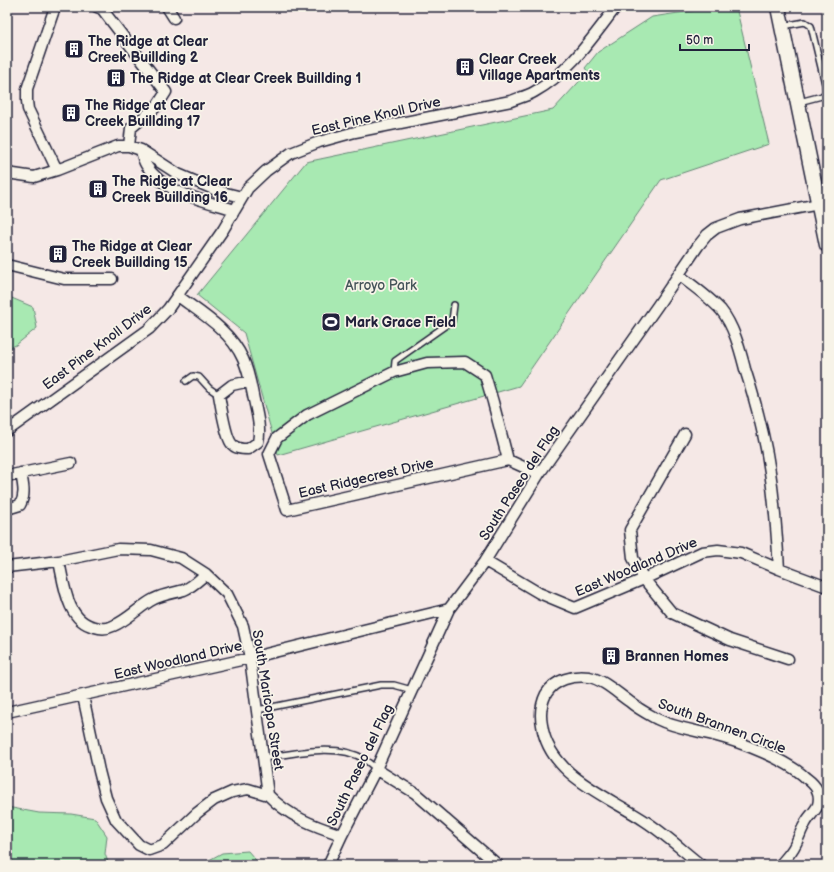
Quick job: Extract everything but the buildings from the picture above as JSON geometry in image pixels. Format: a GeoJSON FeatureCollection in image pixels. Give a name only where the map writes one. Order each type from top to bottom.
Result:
{"type":"FeatureCollection","features":[{"type":"Feature","properties":{"kind":"main road"},"geometry":{"type":"LineString","coordinates":[[778,7],[827,245]]}},
{"type":"Feature","properties":{"kind":"street"},"geometry":{"type":"LineString","coordinates":[[55,7],[26,89],[26,101],[28,109],[57,170]]}},
{"type":"Feature","properties":{"kind":"street"},"geometry":{"type":"LineString","coordinates":[[97,7],[102,9],[166,92],[157,106],[131,128],[129,146]]}},
{"type":"Feature","properties":{"kind":"street"},"geometry":{"type":"LineString","coordinates":[[168,7],[174,18]]}},
{"type":"Feature","properties":{"kind":"street","name":"East Pine Knoll Drive"},"geometry":{"type":"LineString","coordinates":[[7,431],[149,329],[168,310],[178,296],[223,230],[248,188],[266,171],[291,153],[319,142],[355,132],[510,101],[533,93],[551,81],[576,58],[616,7]]}},
{"type":"Feature","properties":{"kind":"street"},"geometry":{"type":"LineString","coordinates":[[7,173],[34,177],[57,170],[118,146],[129,146],[141,150],[178,174],[218,191],[242,197]]}},
{"type":"Feature","properties":{"kind":"street"},"geometry":{"type":"LineString","coordinates":[[141,150],[146,164],[159,181],[182,193],[235,210]]}},
{"type":"Feature","properties":{"kind":"street","name":"South Paseo del Flag"},"geometry":{"type":"LineString","coordinates":[[328,865],[376,769],[449,609],[485,561],[539,474],[698,246],[707,235],[716,228],[740,219],[819,204]]}},
{"type":"Feature","properties":{"kind":"street"},"geometry":{"type":"LineString","coordinates":[[7,265],[64,280],[112,279]]}},
{"type":"Feature","properties":{"kind":"street"},"geometry":{"type":"LineString","coordinates":[[678,275],[721,311],[732,329],[742,356],[754,396],[770,471],[777,534],[779,569]]}},
{"type":"Feature","properties":{"kind":"street"},"geometry":{"type":"LineString","coordinates":[[178,296],[221,329],[235,345],[243,358],[250,381],[260,430],[258,442],[248,449],[238,448],[231,444],[219,395],[232,385],[250,381]]}},
{"type":"Feature","properties":{"kind":"street","name":"East Ridgecrest Drive"},"geometry":{"type":"LineString","coordinates":[[465,362],[484,375],[494,402],[508,460],[287,510],[269,454],[277,438],[307,415],[394,372],[427,363],[465,362]]}},
{"type":"Feature","properties":{"kind":"street"},"geometry":{"type":"LineString","coordinates":[[685,434],[630,530],[633,558],[644,579],[672,614],[730,640],[788,659]]}},
{"type":"Feature","properties":{"kind":"street"},"geometry":{"type":"LineString","coordinates":[[508,460],[539,474]]}},
{"type":"Feature","properties":{"kind":"street"},"geometry":{"type":"LineString","coordinates":[[7,476],[71,462]]}},
{"type":"Feature","properties":{"kind":"street"},"geometry":{"type":"LineString","coordinates":[[7,509],[20,505],[24,498],[21,473]]}},
{"type":"Feature","properties":{"kind":"street","name":"South Maricopa Street"},"geometry":{"type":"LineString","coordinates":[[7,567],[59,562],[118,549],[151,550],[181,558],[206,574],[227,594],[243,626],[250,658],[268,795]]}},
{"type":"Feature","properties":{"kind":"street","name":"East Woodland Drive"},"geometry":{"type":"LineString","coordinates":[[485,561],[539,593],[575,608],[644,579],[702,552],[718,550],[741,553],[827,587]]}},
{"type":"Feature","properties":{"kind":"street"},"geometry":{"type":"LineString","coordinates":[[59,562],[69,605],[78,618],[89,626],[103,629],[121,622],[155,598],[185,590],[206,574]]}},
{"type":"Feature","properties":{"kind":"street","name":"East Woodland Drive"},"geometry":{"type":"LineString","coordinates":[[7,712],[250,658],[449,609]]}},
{"type":"Feature","properties":{"kind":"street","name":"South Brannen Circle"},"geometry":{"type":"LineString","coordinates":[[701,865],[658,830],[577,779],[558,761],[547,742],[541,721],[544,699],[556,683],[561,680],[574,677],[586,677],[598,680],[658,720],[680,728],[722,738],[748,747],[784,762],[802,773],[817,790],[819,798],[818,805],[805,823],[795,845],[780,865]]}},
{"type":"Feature","properties":{"kind":"street"},"geometry":{"type":"LineString","coordinates":[[83,696],[106,798],[116,820],[139,845],[150,850],[163,845],[197,813],[214,800],[232,792],[248,789],[268,795],[278,805],[310,824],[342,835]]}},
{"type":"Feature","properties":{"kind":"street"},"geometry":{"type":"LineString","coordinates":[[376,769],[414,793],[498,865]]}},
{"type":"Feature","properties":{"kind":"lane"},"geometry":{"type":"LineString","coordinates":[[782,26],[805,22],[811,26],[825,84],[826,92],[822,96],[798,102]]}},
{"type":"Feature","properties":{"kind":"lane"},"geometry":{"type":"LineString","coordinates":[[394,372],[395,361],[452,321],[454,305]]}},
{"type":"Feature","properties":{"kind":"lane"},"geometry":{"type":"LineString","coordinates":[[186,381],[193,376],[199,377],[209,388],[219,395]]}},
{"type":"Feature","properties":{"kind":"lane"},"geometry":{"type":"LineString","coordinates":[[257,710],[381,685],[394,685],[412,690]]}},
{"type":"Feature","properties":{"kind":"lane"},"geometry":{"type":"LineString","coordinates":[[263,758],[334,750],[363,758],[376,769]]}},
{"type":"Feature","properties":{"kind":"green space","name":"Arroyo Park"},"geometry":{"type":"Polygon","coordinates":[[[718,7],[736,7],[769,144],[661,180],[519,386],[278,455],[244,333],[197,295],[306,162],[553,110],[588,72],[585,68],[598,52],[652,17],[718,7]]]}},
{"type":"Feature","properties":{"kind":"green space"},"geometry":{"type":"Polygon","coordinates":[[[7,296],[33,307],[37,328],[16,345],[7,349],[7,296]]]}},
{"type":"Feature","properties":{"kind":"green space"},"geometry":{"type":"Polygon","coordinates":[[[7,807],[39,813],[71,814],[95,818],[107,836],[105,854],[109,865],[7,865],[7,807]]]}},
{"type":"Feature","properties":{"kind":"green space"},"geometry":{"type":"Polygon","coordinates":[[[248,851],[260,865],[200,865],[222,853],[248,851]]]}},
{"type":"Feature","properties":{"kind":"place","name":"The Ridge at Clear Creek Buillding 2"},"geometry":{"type":"Point","coordinates":[74,49]}},
{"type":"Feature","properties":{"kind":"place","name":"Clear Creek Village Apartments"},"geometry":{"type":"Point","coordinates":[465,67]}},
{"type":"Feature","properties":{"kind":"place","name":"The Ridge at Clear Creek Buillding 1"},"geometry":{"type":"Point","coordinates":[116,78]}},
{"type":"Feature","properties":{"kind":"place","name":"The Ridge at Clear Creek Buillding 17"},"geometry":{"type":"Point","coordinates":[71,113]}},
{"type":"Feature","properties":{"kind":"place","name":"The Ridge at Clear Creek Buillding 16"},"geometry":{"type":"Point","coordinates":[98,189]}},
{"type":"Feature","properties":{"kind":"place","name":"The Ridge at Clear Creek Buillding 15"},"geometry":{"type":"Point","coordinates":[58,254]}},
{"type":"Feature","properties":{"kind":"place","name":"Mark Grace Field"},"geometry":{"type":"Point","coordinates":[331,322]}},
{"type":"Feature","properties":{"kind":"place","name":"Brannen Homes"},"geometry":{"type":"Point","coordinates":[611,656]}}]}
